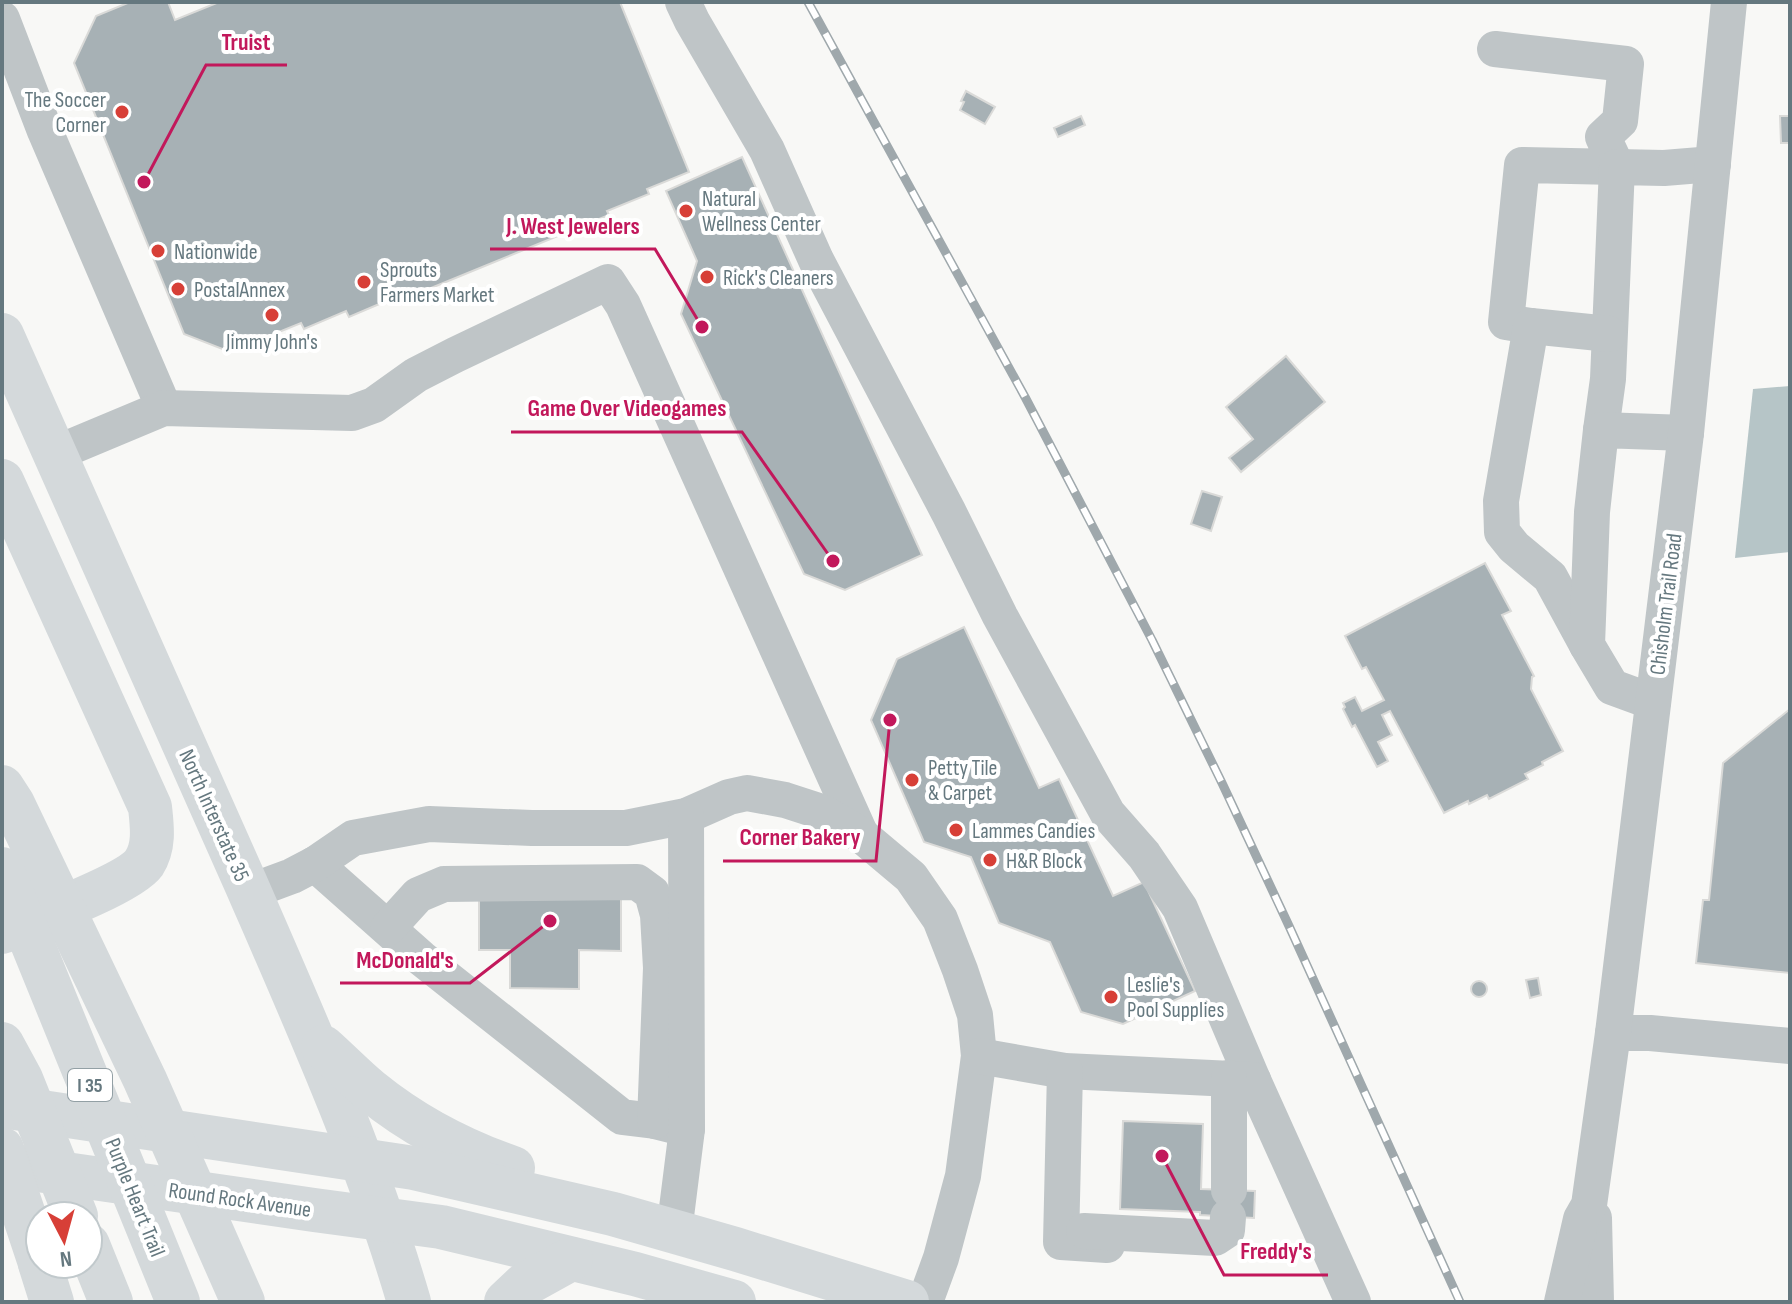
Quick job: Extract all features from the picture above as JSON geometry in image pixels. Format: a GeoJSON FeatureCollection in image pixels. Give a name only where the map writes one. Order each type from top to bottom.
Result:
{"type":"FeatureCollection","features":[{"type":"Feature","properties":{"kind":"main road","name":"North Interstate 35"},"geometry":{"type":"LineString","coordinates":[[2,335],[314,1039],[363,1160],[409,1302]]}},
{"type":"Feature","properties":{"kind":"main road"},"geometry":{"type":"LineString","coordinates":[[2,481],[150,807],[153,837],[144,863],[122,880],[2,932]]}},
{"type":"Feature","properties":{"kind":"main road"},"geometry":{"type":"LineString","coordinates":[[2,787],[13,804],[145,1080],[243,1302]]}},
{"type":"Feature","properties":{"kind":"main road","name":"Purple Heart Trail"},"geometry":{"type":"LineString","coordinates":[[2,869],[178,1302]]}},
{"type":"Feature","properties":{"kind":"main road"},"geometry":{"type":"LineString","coordinates":[[314,1039],[371,1090],[441,1138],[485,1159],[582,1193],[613,1214]]}},
{"type":"Feature","properties":{"kind":"main road"},"geometry":{"type":"LineString","coordinates":[[2,1044],[21,1079],[70,1200]]}},
{"type":"Feature","properties":{"kind":"main road"},"geometry":{"type":"LineString","coordinates":[[2,1106],[414,1168],[613,1214],[907,1302]]}},
{"type":"Feature","properties":{"kind":"main road"},"geometry":{"type":"LineString","coordinates":[[2,1149],[24,1215]]}},
{"type":"Feature","properties":{"kind":"main road","name":"Round Rock Avenue"},"geometry":{"type":"LineString","coordinates":[[2,1164],[441,1227],[635,1274],[734,1302]]}},
{"type":"Feature","properties":{"kind":"main road"},"geometry":{"type":"LineString","coordinates":[[506,1302],[524,1285],[571,1259]]}},
{"type":"Feature","properties":{"kind":"main road"},"geometry":{"type":"LineString","coordinates":[[45,1280],[52,1302]]}},
{"type":"Feature","properties":{"kind":"main road"},"geometry":{"type":"LineString","coordinates":[[102,1280],[111,1302]]}},
{"type":"Feature","properties":{"kind":"street"},"geometry":{"type":"LineString","coordinates":[[683,2],[767,150],[816,260],[1000,616],[1108,814],[1144,855],[1180,908],[1241,1079],[1354,1302]]}},
{"type":"Feature","properties":{"kind":"street","name":"Chisholm Trail Road"},"geometry":{"type":"LineString","coordinates":[[1562,1302],[1581,1219],[1589,1205],[1613,1033],[1686,433],[1729,2]]}},
{"type":"Feature","properties":{"kind":"street"},"geometry":{"type":"LineString","coordinates":[[2,19],[45,131],[164,408]]}},
{"type":"Feature","properties":{"kind":"street"},"geometry":{"type":"LineString","coordinates":[[1495,49],[1626,64],[1620,121],[1603,137],[1617,167],[1608,379],[1592,512],[1587,645]]}},
{"type":"Feature","properties":{"kind":"street"},"geometry":{"type":"LineString","coordinates":[[1609,334],[1506,322],[1522,165],[1664,168],[1713,164]]}},
{"type":"Feature","properties":{"kind":"street"},"geometry":{"type":"LineString","coordinates":[[54,454],[164,408],[352,413],[374,405],[416,375],[455,355],[608,282],[623,305],[861,835]]}},
{"type":"Feature","properties":{"kind":"street"},"geometry":{"type":"LineString","coordinates":[[1531,326],[1501,501],[1502,532],[1514,547],[1550,577],[1612,687],[1653,702]]}},
{"type":"Feature","properties":{"kind":"street"},"geometry":{"type":"LineString","coordinates":[[1601,430],[1686,433]]}},
{"type":"Feature","properties":{"kind":"street"},"geometry":{"type":"LineString","coordinates":[[249,892],[292,876],[353,838],[429,824],[626,828],[686,816],[729,797],[747,793],[785,800],[822,812],[861,835],[911,877],[940,919],[975,1015],[979,1056],[963,1176],[941,1258],[925,1302]]}},
{"type":"Feature","properties":{"kind":"street"},"geometry":{"type":"LineString","coordinates":[[671,1125],[686,816]]}},
{"type":"Feature","properties":{"kind":"street"},"geometry":{"type":"LineString","coordinates":[[315,864],[421,958],[622,1117],[671,1125]]}},
{"type":"Feature","properties":{"kind":"street"},"geometry":{"type":"LineString","coordinates":[[388,928],[418,895],[444,884],[637,882],[652,893],[658,915],[674,1232]]}},
{"type":"Feature","properties":{"kind":"street"},"geometry":{"type":"LineString","coordinates":[[1613,1033],[1650,1033],[1790,1046]]}},
{"type":"Feature","properties":{"kind":"street"},"geometry":{"type":"LineString","coordinates":[[979,1056],[1065,1071],[1241,1079]]}},
{"type":"Feature","properties":{"kind":"street"},"geometry":{"type":"LineString","coordinates":[[1065,1071],[1061,1242],[1107,1245]]}},
{"type":"Feature","properties":{"kind":"street"},"geometry":{"type":"LineString","coordinates":[[1062,1230],[1215,1238],[1227,1230],[1241,1079]]}},
{"type":"Feature","properties":{"kind":"street","name":"Chisholm Trail Road"},"geometry":{"type":"LineString","coordinates":[[1589,1205],[1595,1220],[1596,1302]]}},
{"type":"Feature","properties":{"kind":"shaded area"},"geometry":{"type":"Polygon","coordinates":[[[1790,386],[1790,552],[1735,558],[1753,389],[1790,386]]]}},
{"type":"Feature","properties":{"kind":"building"},"geometry":{"type":"Polygon","coordinates":[[[130,2],[168,2],[175,20],[219,2],[620,2],[689,172],[647,189],[649,194],[607,211],[609,215],[392,304],[391,299],[349,317],[346,311],[304,329],[301,323],[230,352],[184,334],[74,63],[96,16],[130,2]]]}},
{"type":"Feature","properties":{"kind":"building"},"geometry":{"type":"Polygon","coordinates":[[[966,91],[995,107],[985,124],[960,110],[966,91]]]}},
{"type":"Feature","properties":{"kind":"building"},"geometry":{"type":"Polygon","coordinates":[[[1790,110],[1790,143],[1781,143],[1780,116],[1789,116],[1790,110]]]}},
{"type":"Feature","properties":{"kind":"building"},"geometry":{"type":"Polygon","coordinates":[[[1081,116],[1085,125],[1058,137],[1054,128],[1081,116]]]}},
{"type":"Feature","properties":{"kind":"building"},"geometry":{"type":"Polygon","coordinates":[[[742,157],[922,555],[845,590],[804,574],[681,314],[697,261],[666,191],[742,157]]]}},
{"type":"Feature","properties":{"kind":"building"},"geometry":{"type":"Polygon","coordinates":[[[1286,356],[1325,402],[1241,472],[1229,458],[1253,439],[1226,407],[1286,356]]]}},
{"type":"Feature","properties":{"kind":"building"},"geometry":{"type":"Polygon","coordinates":[[[1202,491],[1222,497],[1211,531],[1191,524],[1202,491]]]}},
{"type":"Feature","properties":{"kind":"building"},"geometry":{"type":"Polygon","coordinates":[[[1485,563],[1511,611],[1502,615],[1534,676],[1531,689],[1563,751],[1525,774],[1528,779],[1489,799],[1487,795],[1444,813],[1390,711],[1382,715],[1392,735],[1378,742],[1388,761],[1377,767],[1355,725],[1352,727],[1343,703],[1355,697],[1362,711],[1384,700],[1366,667],[1362,669],[1345,636],[1485,563]]]}},
{"type":"Feature","properties":{"kind":"building"},"geometry":{"type":"Polygon","coordinates":[[[964,627],[1039,788],[1059,779],[1113,896],[1144,882],[1195,991],[1123,1024],[1081,1012],[1050,942],[999,923],[971,857],[924,842],[871,720],[897,659],[964,627]]]}},
{"type":"Feature","properties":{"kind":"building"},"geometry":{"type":"Polygon","coordinates":[[[1790,709],[1790,973],[1696,963],[1703,900],[1709,900],[1723,763],[1790,709]]]}},
{"type":"Feature","properties":{"kind":"building"},"geometry":{"type":"Polygon","coordinates":[[[479,892],[621,893],[621,951],[579,950],[579,989],[510,988],[510,950],[479,950],[479,892]]]}},
{"type":"Feature","properties":{"kind":"building"},"geometry":{"type":"Polygon","coordinates":[[[1538,978],[1541,995],[1530,998],[1526,980],[1538,978]]]}},
{"type":"Feature","properties":{"kind":"building"},"geometry":{"type":"Polygon","coordinates":[[[1476,981],[1482,981],[1487,989],[1485,995],[1476,997],[1471,992],[1471,986],[1476,981]]]}},
{"type":"Feature","properties":{"kind":"building"},"geometry":{"type":"Polygon","coordinates":[[[1123,1121],[1203,1124],[1201,1189],[1255,1191],[1254,1218],[1120,1209],[1123,1121]]]}},
{"type":"Feature","properties":{"kind":"railway"},"geometry":{"type":"LineString","coordinates":[[808,2],[1025,397],[1152,640],[1289,926],[1460,1302]]}},
{"type":"Feature","properties":{"kind":"place","name":"The Soccer Corner"},"geometry":{"type":"Point","coordinates":[122,112]}},
{"type":"Feature","properties":{"kind":"place","name":"Truist"},"geometry":{"type":"Point","coordinates":[144,182]}},
{"type":"Feature","properties":{"kind":"place","name":"Natural Wellness Center"},"geometry":{"type":"Point","coordinates":[686,211]}},
{"type":"Feature","properties":{"kind":"place","name":"Nationwide"},"geometry":{"type":"Point","coordinates":[158,251]}},
{"type":"Feature","properties":{"kind":"place","name":"Rick's Cleaners"},"geometry":{"type":"Point","coordinates":[707,277]}},
{"type":"Feature","properties":{"kind":"place","name":"Sprouts Farmers Market"},"geometry":{"type":"Point","coordinates":[364,282]}},
{"type":"Feature","properties":{"kind":"place","name":"PostalAnnex"},"geometry":{"type":"Point","coordinates":[178,289]}},
{"type":"Feature","properties":{"kind":"place","name":"Jimmy John's"},"geometry":{"type":"Point","coordinates":[272,315]}},
{"type":"Feature","properties":{"kind":"place","name":"J. West Jewelers"},"geometry":{"type":"Point","coordinates":[702,327]}},
{"type":"Feature","properties":{"kind":"place","name":"Game Over Videogames"},"geometry":{"type":"Point","coordinates":[833,561]}},
{"type":"Feature","properties":{"kind":"place","name":"Corner Bakery"},"geometry":{"type":"Point","coordinates":[890,720]}},
{"type":"Feature","properties":{"kind":"place","name":"Petty Tile & Carpet"},"geometry":{"type":"Point","coordinates":[912,780]}},
{"type":"Feature","properties":{"kind":"place","name":"Lammes Candies"},"geometry":{"type":"Point","coordinates":[956,830]}},
{"type":"Feature","properties":{"kind":"place","name":"H&R Block"},"geometry":{"type":"Point","coordinates":[990,860]}},
{"type":"Feature","properties":{"kind":"place","name":"McDonald's"},"geometry":{"type":"Point","coordinates":[550,921]}},
{"type":"Feature","properties":{"kind":"place","name":"Leslie's Pool Supplies"},"geometry":{"type":"Point","coordinates":[1111,997]}},
{"type":"Feature","properties":{"kind":"place","name":"Freddy's"},"geometry":{"type":"Point","coordinates":[1162,1156]}}]}
